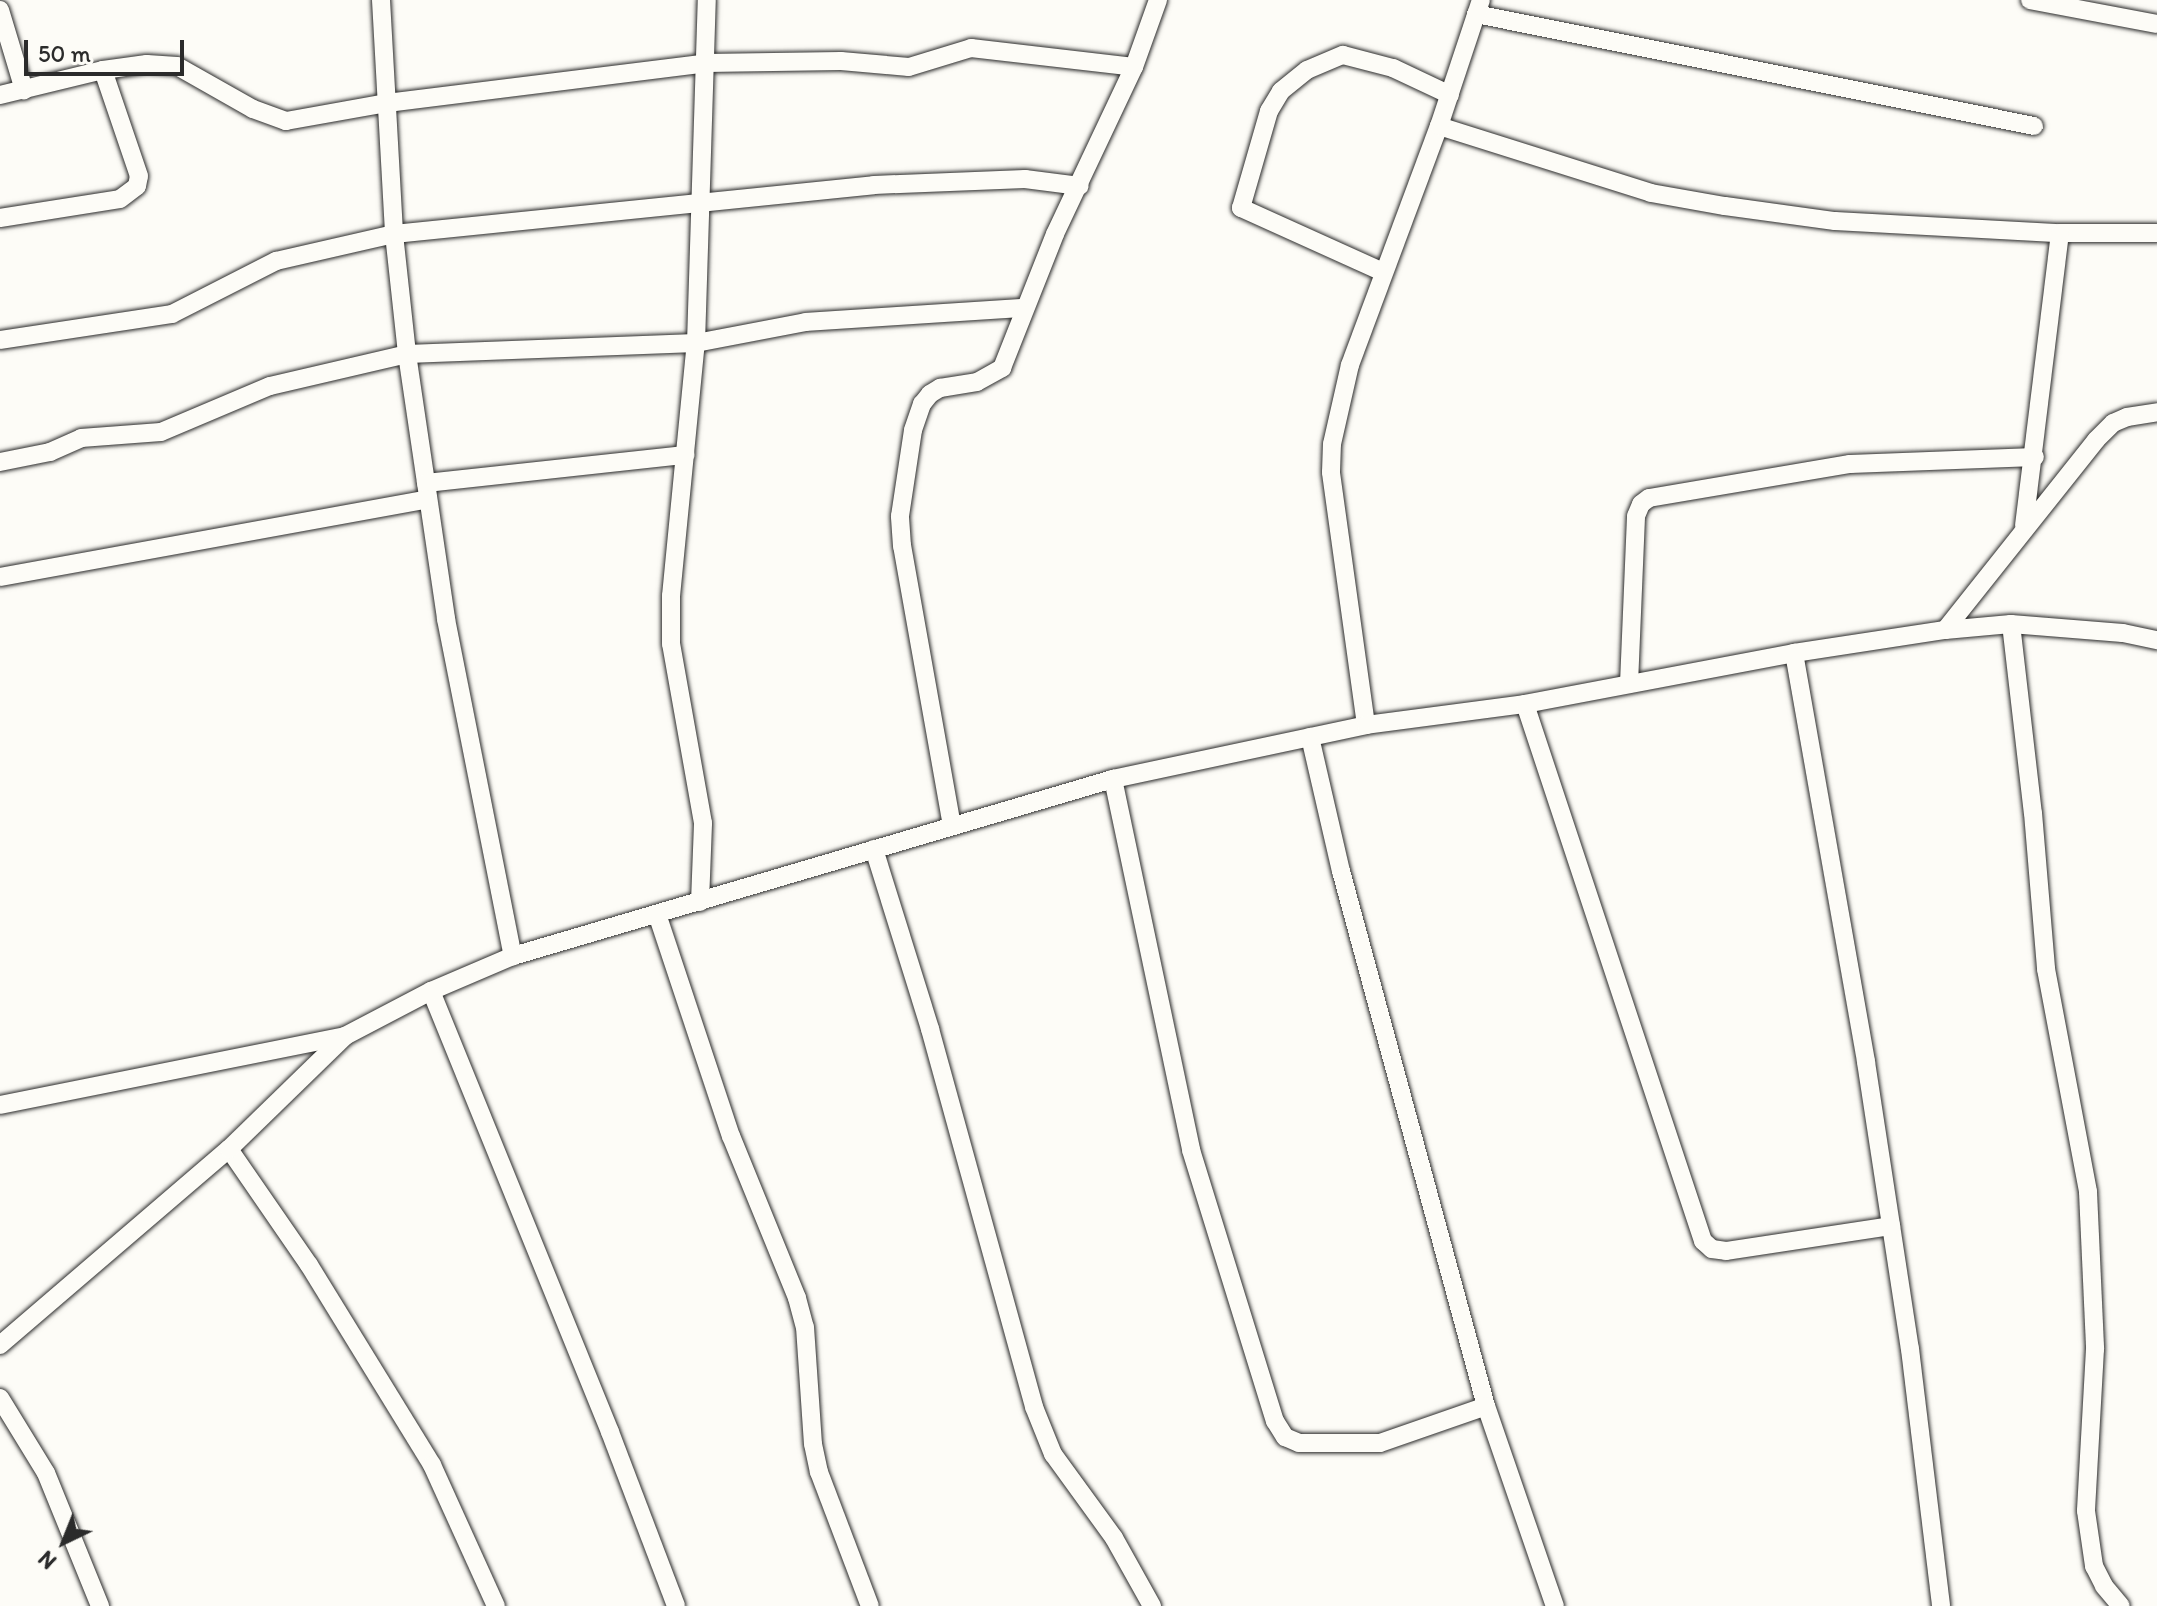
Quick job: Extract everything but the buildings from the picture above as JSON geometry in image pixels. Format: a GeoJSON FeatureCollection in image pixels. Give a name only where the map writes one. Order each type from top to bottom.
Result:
{"type":"FeatureCollection","features":[{"type":"Feature","properties":{"kind":"street"},"geometry":{"type":"LineString","coordinates":[[381,0],[394,234],[407,354],[446,619],[513,956]]}},
{"type":"Feature","properties":{"kind":"street"},"geometry":{"type":"LineString","coordinates":[[700,902],[703,823],[671,644],[671,596],[696,343],[707,0]]}},
{"type":"Feature","properties":{"kind":"street"},"geometry":{"type":"LineString","coordinates":[[952,826],[902,546],[900,516],[906,456],[922,404],[940,388],[977,382],[1002,368],[1024,308],[1134,67],[1158,0]]}},
{"type":"Feature","properties":{"kind":"street"},"geometry":{"type":"LineString","coordinates":[[2030,0],[2157,24]]}},
{"type":"Feature","properties":{"kind":"street"},"geometry":{"type":"LineString","coordinates":[[1366,725],[1331,472],[1332,444],[1350,365],[1439,126],[1478,7],[2034,126]]}},
{"type":"Feature","properties":{"kind":"street"},"geometry":{"type":"LineString","coordinates":[[0,10],[24,90]]}},
{"type":"Feature","properties":{"kind":"street"},"geometry":{"type":"LineString","coordinates":[[0,95],[103,70],[147,64],[177,66],[253,109],[286,121],[387,103],[706,63],[841,61],[909,67],[971,48],[1134,67]]}},
{"type":"Feature","properties":{"kind":"street"},"geometry":{"type":"LineString","coordinates":[[1383,272],[1241,208],[1269,111],[1281,91],[1307,70],[1343,55],[1393,68],[1450,95]]}},
{"type":"Feature","properties":{"kind":"street"},"geometry":{"type":"LineString","coordinates":[[0,218],[120,199],[137,186],[139,176],[103,70]]}},
{"type":"Feature","properties":{"kind":"street"},"geometry":{"type":"LineString","coordinates":[[1439,126],[1651,193],[1725,206],[1835,221],[2060,233],[2157,233]]}},
{"type":"Feature","properties":{"kind":"street"},"geometry":{"type":"LineString","coordinates":[[0,340],[172,314],[276,261],[394,234],[874,185],[1025,179],[1080,186]]}},
{"type":"Feature","properties":{"kind":"street"},"geometry":{"type":"LineString","coordinates":[[2024,529],[2060,233]]}},
{"type":"Feature","properties":{"kind":"street"},"geometry":{"type":"LineString","coordinates":[[0,462],[50,452],[81,438],[161,432],[270,386],[407,354],[696,343],[806,322],[1024,308]]}},
{"type":"Feature","properties":{"kind":"street"},"geometry":{"type":"LineString","coordinates":[[1945,630],[2113,423],[2157,412]]}},
{"type":"Feature","properties":{"kind":"street"},"geometry":{"type":"LineString","coordinates":[[0,577],[427,491],[685,455]]}},
{"type":"Feature","properties":{"kind":"street"},"geometry":{"type":"LineString","coordinates":[[1629,684],[1636,516],[1641,504],[1649,498],[1850,464],[2035,457]]}},
{"type":"Feature","properties":{"kind":"street"},"geometry":{"type":"LineString","coordinates":[[2011,624],[2033,813],[2046,969],[2088,1192],[2095,1349],[2086,1511],[2094,1566],[2104,1586],[2121,1606]]}},
{"type":"Feature","properties":{"kind":"street"},"geometry":{"type":"LineString","coordinates":[[0,1105],[345,1036],[431,991],[513,956],[1113,779],[1366,725],[1525,704],[1794,653],[1945,630],[2011,624],[2123,633],[2157,640]]}},
{"type":"Feature","properties":{"kind":"street"},"geometry":{"type":"LineString","coordinates":[[1794,653],[1866,1062],[1941,1606]]}},
{"type":"Feature","properties":{"kind":"street"},"geometry":{"type":"LineString","coordinates":[[1525,704],[1703,1241],[1712,1249],[1726,1251],[1891,1226]]}},
{"type":"Feature","properties":{"kind":"street"},"geometry":{"type":"LineString","coordinates":[[1310,737],[1341,871],[1486,1406],[1555,1606]]}},
{"type":"Feature","properties":{"kind":"street"},"geometry":{"type":"LineString","coordinates":[[1113,779],[1191,1150],[1275,1421],[1285,1437],[1299,1443],[1380,1443],[1486,1406]]}},
{"type":"Feature","properties":{"kind":"street"},"geometry":{"type":"LineString","coordinates":[[874,849],[943,1074],[1034,1407],[1053,1454],[1114,1538],[1152,1606]]}},
{"type":"Feature","properties":{"kind":"street"},"geometry":{"type":"LineString","coordinates":[[657,914],[731,1136],[797,1298],[805,1327],[816,1458],[870,1606]]}},
{"type":"Feature","properties":{"kind":"street"},"geometry":{"type":"LineString","coordinates":[[431,991],[610,1432],[676,1606]]}},
{"type":"Feature","properties":{"kind":"street"},"geometry":{"type":"LineString","coordinates":[[2,1339],[229,1149],[345,1036]]}},
{"type":"Feature","properties":{"kind":"street"},"geometry":{"type":"LineString","coordinates":[[229,1149],[309,1265],[432,1465],[496,1606]]}},
{"type":"Feature","properties":{"kind":"street"},"geometry":{"type":"LineString","coordinates":[[0,1398],[46,1473],[100,1606]]}}]}
